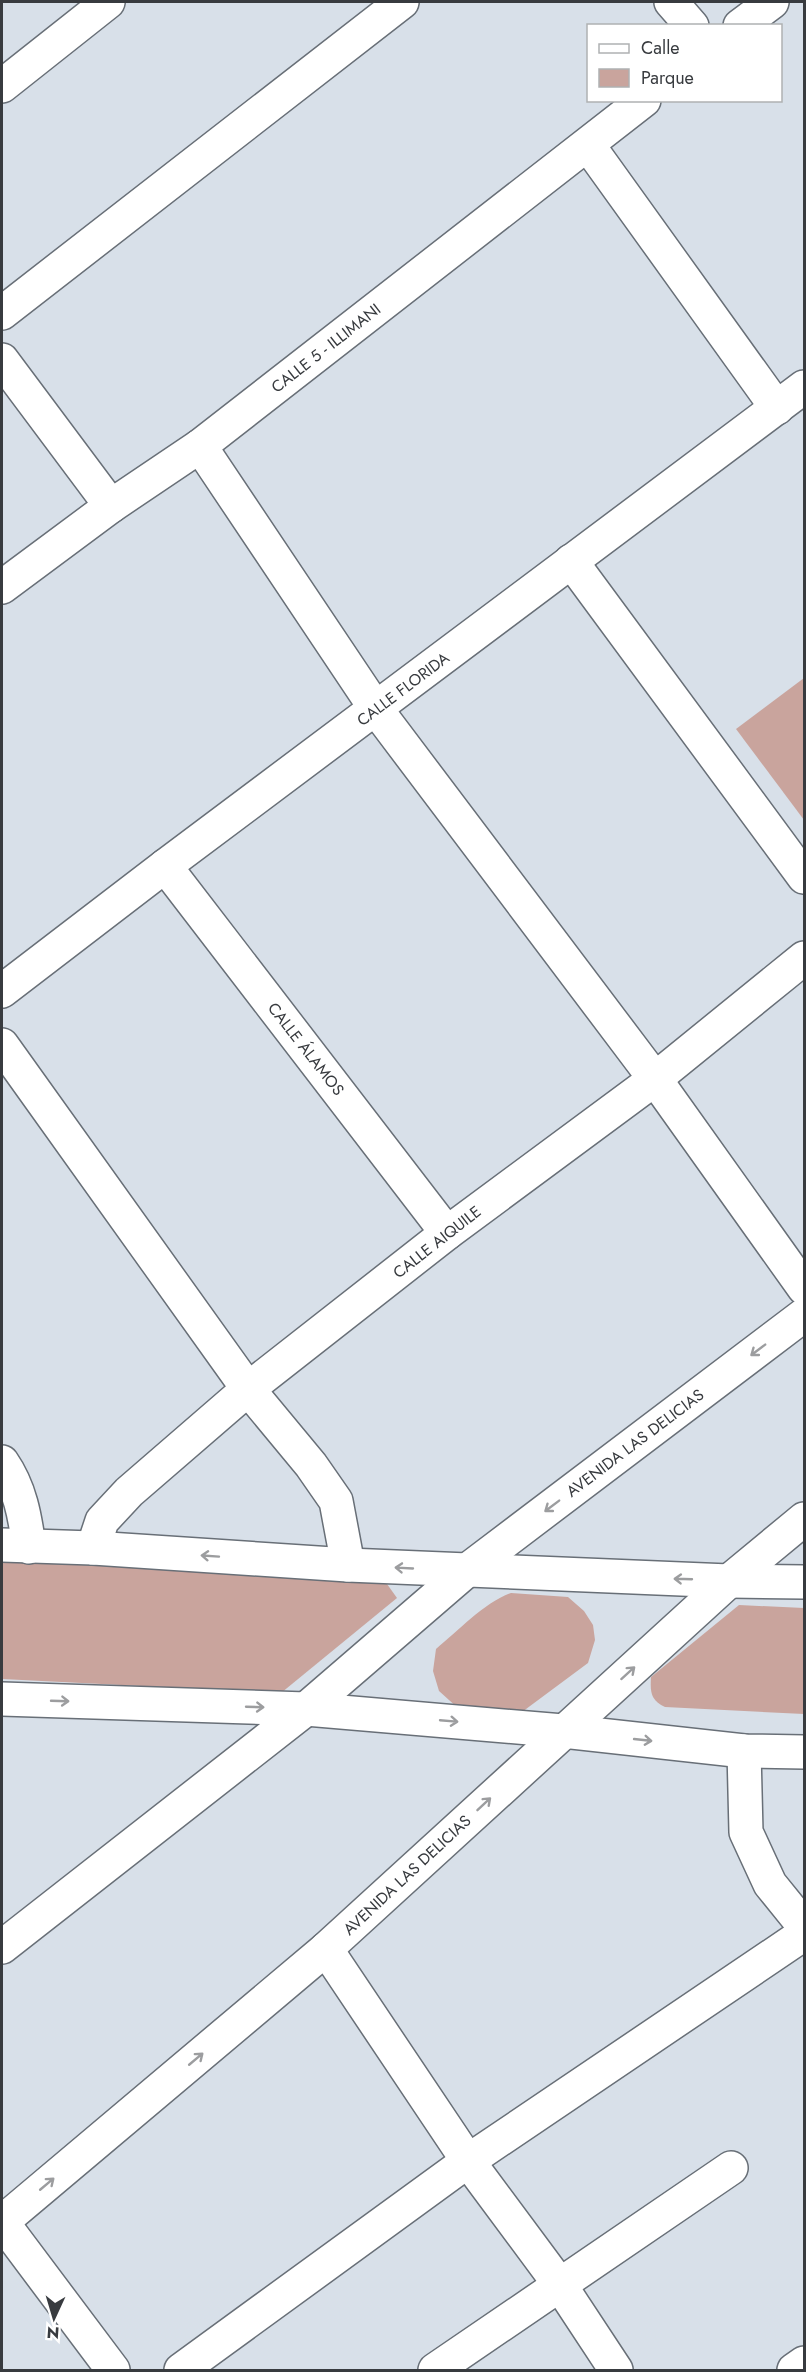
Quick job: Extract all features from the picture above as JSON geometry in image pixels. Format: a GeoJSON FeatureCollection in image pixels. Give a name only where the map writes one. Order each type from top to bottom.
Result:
{"type":"FeatureCollection","features":[{"type":"Feature","properties":{"kind":"street"},"geometry":{"type":"LineString","coordinates":[[2,86],[108,2]]}},
{"type":"Feature","properties":{"kind":"street"},"geometry":{"type":"LineString","coordinates":[[2,313],[402,2]]}},
{"type":"Feature","properties":{"kind":"street"},"geometry":{"type":"LineString","coordinates":[[671,2],[690,24]]}},
{"type":"Feature","properties":{"kind":"street"},"geometry":{"type":"LineString","coordinates":[[743,24],[772,2]]}},
{"type":"Feature","properties":{"kind":"street","name":"CALLE 5 - ILLIMANI"},"geometry":{"type":"LineString","coordinates":[[2,587],[111,506],[200,446],[642,102]]}},
{"type":"Feature","properties":{"kind":"street"},"geometry":{"type":"LineString","coordinates":[[588,145],[777,408]]}},
{"type":"Feature","properties":{"kind":"street"},"geometry":{"type":"LineString","coordinates":[[2,360],[111,506]]}},
{"type":"Feature","properties":{"kind":"street","name":"CALLE FLORIDA"},"geometry":{"type":"LineString","coordinates":[[2,991],[804,387]]}},
{"type":"Feature","properties":{"kind":"street"},"geometry":{"type":"LineString","coordinates":[[200,446],[376,709],[655,1079],[804,1288]]}},
{"type":"Feature","properties":{"kind":"street"},"geometry":{"type":"LineString","coordinates":[[571,561],[804,877]]}},
{"type":"Feature","properties":{"kind":"street","name":"CALLE ÁLAMOS"},"geometry":{"type":"LineString","coordinates":[[165,866],[447,1233]]}},
{"type":"Feature","properties":{"kind":"street","name":"CALLE AIQUILE"},"geometry":{"type":"LineString","coordinates":[[93,1548],[102,1521],[129,1492],[248,1389],[447,1233],[655,1079],[804,958]]}},
{"type":"Feature","properties":{"kind":"street"},"geometry":{"type":"LineString","coordinates":[[2,1045],[248,1389],[311,1465],[336,1501],[348,1565]]}},
{"type":"Feature","properties":{"kind":"street","name":"AVENIDA LAS DELICIAS"},"geometry":{"type":"LineString","coordinates":[[2,1947],[306,1709],[466,1571],[804,1315]]}},
{"type":"Feature","properties":{"kind":"street"},"geometry":{"type":"LineString","coordinates":[[2,1462],[10,1474],[23,1506],[15,1546],[93,1548],[466,1571],[804,1582]]}},
{"type":"Feature","properties":{"kind":"street","name":"AVENIDA LAS DELICIAS"},"geometry":{"type":"LineString","coordinates":[[2,2222],[326,1949],[729,1581],[804,1520]]}},
{"type":"Feature","properties":{"kind":"street"},"geometry":{"type":"LineString","coordinates":[[2,1699],[306,1709],[563,1731],[744,1751],[804,1752]]}},
{"type":"Feature","properties":{"kind":"street"},"geometry":{"type":"LineString","coordinates":[[744,1751],[746,1832],[770,1884],[804,1926]]}},
{"type":"Feature","properties":{"kind":"street"},"geometry":{"type":"LineString","coordinates":[[181,2370],[468,2161],[804,1935]]}},
{"type":"Feature","properties":{"kind":"street"},"geometry":{"type":"LineString","coordinates":[[326,1949],[468,2161],[560,2285],[616,2370]]}},
{"type":"Feature","properties":{"kind":"street"},"geometry":{"type":"LineString","coordinates":[[435,2370],[731,2168]]}},
{"type":"Feature","properties":{"kind":"street"},"geometry":{"type":"LineString","coordinates":[[2,2222],[113,2370]]}},
{"type":"Feature","properties":{"kind":"street"},"geometry":{"type":"LineString","coordinates":[[794,2370],[804,2363]]}},
{"type":"Feature","properties":{"kind":"green space"},"geometry":{"type":"Polygon","coordinates":[[[804,678],[804,820],[736,729],[804,678]]]}},
{"type":"Feature","properties":{"kind":"green space"},"geometry":{"type":"Polygon","coordinates":[[[2,1561],[382,1577],[397,1598],[281,1693],[2,1679],[2,1561]]]}},
{"type":"Feature","properties":{"kind":"green space"},"geometry":{"type":"Polygon","coordinates":[[[511,1593],[568,1597],[584,1611],[593,1625],[595,1640],[588,1663],[522,1712],[459,1709],[439,1691],[433,1671],[436,1649],[481,1610],[511,1593]]]}},
{"type":"Feature","properties":{"kind":"green space"},"geometry":{"type":"Polygon","coordinates":[[[739,1605],[804,1608],[804,1714],[665,1707],[657,1702],[651,1692],[651,1677],[739,1605]]]}}]}
